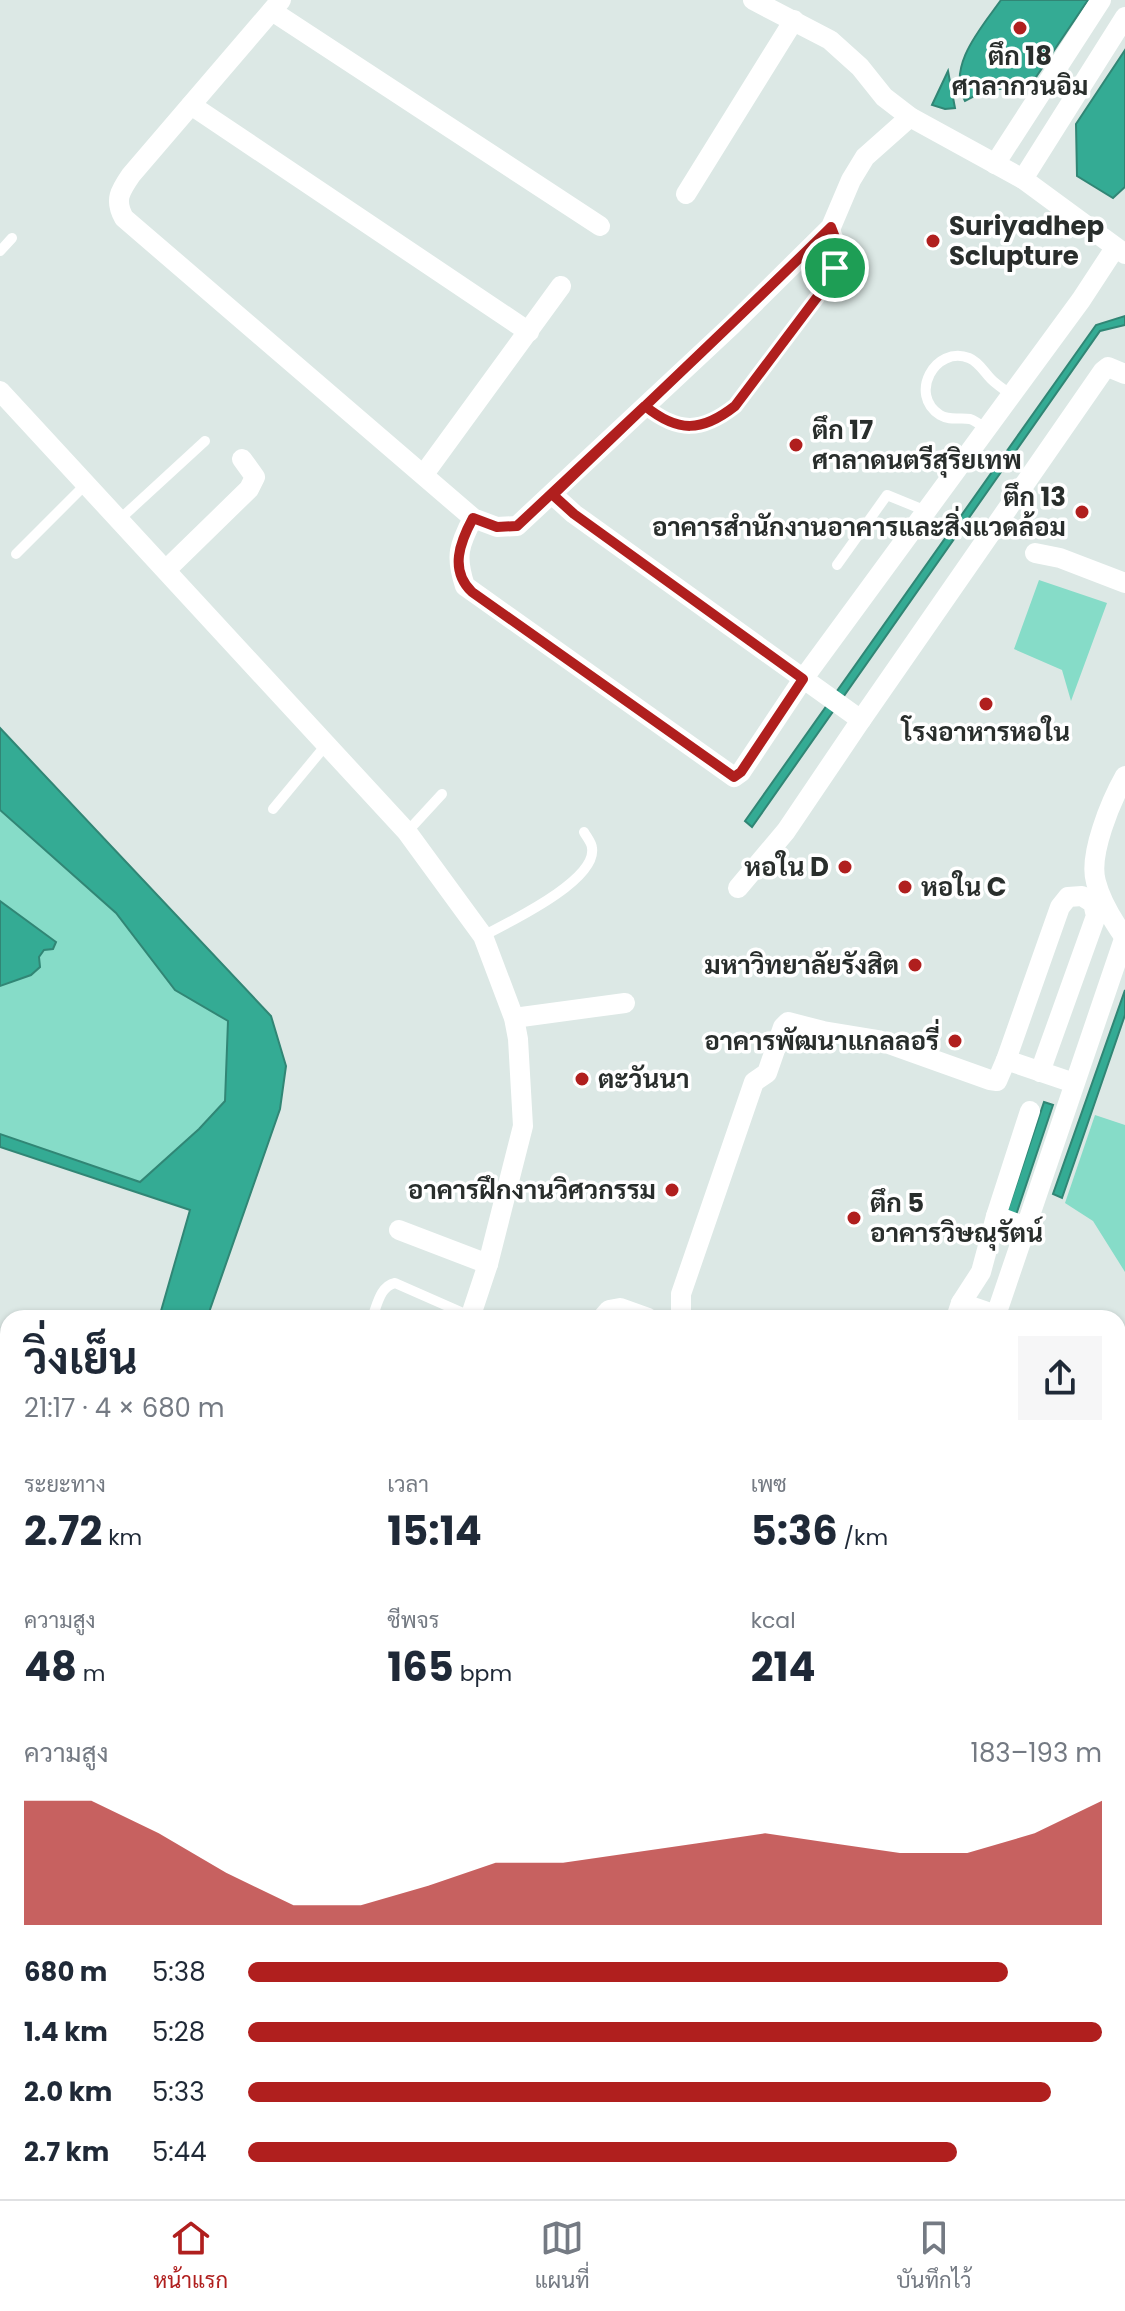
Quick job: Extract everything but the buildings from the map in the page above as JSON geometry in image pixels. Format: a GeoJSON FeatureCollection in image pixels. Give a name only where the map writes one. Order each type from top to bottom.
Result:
{"type":"FeatureCollection","features":[{"type":"Feature","properties":{"kind":"street"},"geometry":{"type":"LineString","coordinates":[[473,518],[460,543],[458,564],[465,586],[734,777],[741,772],[803,679],[1120,248],[1023,179],[910,117],[884,97],[860,67],[830,40],[753,0]]}},
{"type":"Feature","properties":{"kind":"street"},"geometry":{"type":"LineString","coordinates":[[995,164],[1101,0]]}},
{"type":"Feature","properties":{"kind":"street"},"geometry":{"type":"LineString","coordinates":[[600,226],[276,5],[117,198],[117,207],[124,218],[473,518],[497,527],[517,526],[831,227],[851,180],[865,157],[910,117]]}},
{"type":"Feature","properties":{"kind":"street"},"geometry":{"type":"LineString","coordinates":[[1023,179],[1125,17]]}},
{"type":"Feature","properties":{"kind":"street"},"geometry":{"type":"LineString","coordinates":[[686,194],[794,20]]}},
{"type":"Feature","properties":{"kind":"street"},"geometry":{"type":"LineString","coordinates":[[191,105],[529,332]]}},
{"type":"Feature","properties":{"kind":"street"},"geometry":{"type":"LineString","coordinates":[[424,474],[561,286]]}},
{"type":"Feature","properties":{"kind":"street"},"geometry":{"type":"LineString","coordinates":[[738,888],[786,831],[856,717],[1103,371],[1113,367],[1125,374]]}},
{"type":"Feature","properties":{"kind":"street"},"geometry":{"type":"LineString","coordinates":[[0,391],[407,832],[483,936],[514,1018],[523,1126],[488,1264],[472,1310]]}},
{"type":"Feature","properties":{"kind":"street"},"geometry":{"type":"LineString","coordinates":[[167,569],[249,489],[255,477],[242,459]]}},
{"type":"Feature","properties":{"kind":"street"},"geometry":{"type":"LineString","coordinates":[[553,495],[574,514],[856,717]]}},
{"type":"Feature","properties":{"kind":"street"},"geometry":{"type":"LineString","coordinates":[[1035,553],[1060,558],[1125,583]]}},
{"type":"Feature","properties":{"kind":"street"},"geometry":{"type":"LineString","coordinates":[[997,1310],[1125,937],[1102,899],[1093,865],[1125,776]]}},
{"type":"Feature","properties":{"kind":"street"},"geometry":{"type":"LineString","coordinates":[[681,1310],[681,1294],[754,1082],[767,1073],[783,1027],[788,1022],[878,1040],[997,1081],[1060,907],[1068,897],[1082,896],[1093,903],[1096,916],[1040,1072]]}},
{"type":"Feature","properties":{"kind":"street"},"geometry":{"type":"LineString","coordinates":[[514,1018],[625,1003]]}},
{"type":"Feature","properties":{"kind":"street"},"geometry":{"type":"LineString","coordinates":[[1006,1060],[1074,1083]]}},
{"type":"Feature","properties":{"kind":"street"},"geometry":{"type":"LineString","coordinates":[[960,1310],[981,1272],[1030,1111]]}},
{"type":"Feature","properties":{"kind":"street"},"geometry":{"type":"LineString","coordinates":[[996,1216],[1026,1227]]}},
{"type":"Feature","properties":{"kind":"street"},"geometry":{"type":"LineString","coordinates":[[399,1230],[488,1264]]}},
{"type":"Feature","properties":{"kind":"lane"},"geometry":{"type":"LineString","coordinates":[[645,406],[672,424],[685,427],[722,417],[735,406],[827,284],[837,255],[831,227]]}},
{"type":"Feature","properties":{"kind":"lane"},"geometry":{"type":"LineString","coordinates":[[0,251],[12,238]]}},
{"type":"Feature","properties":{"kind":"lane"},"geometry":{"type":"LineString","coordinates":[[986,429],[972,419],[950,419],[932,408],[926,388],[932,369],[948,358],[969,358],[1011,395]]}},
{"type":"Feature","properties":{"kind":"lane"},"geometry":{"type":"LineString","coordinates":[[119,520],[205,441]]}},
{"type":"Feature","properties":{"kind":"lane"},"geometry":{"type":"LineString","coordinates":[[16,554],[86,484]]}},
{"type":"Feature","properties":{"kind":"lane"},"geometry":{"type":"LineString","coordinates":[[837,565],[887,495],[926,511]]}},
{"type":"Feature","properties":{"kind":"lane"},"geometry":{"type":"LineString","coordinates":[[273,809],[326,745]]}},
{"type":"Feature","properties":{"kind":"lane"},"geometry":{"type":"LineString","coordinates":[[407,832],[442,794]]}},
{"type":"Feature","properties":{"kind":"lane"},"geometry":{"type":"LineString","coordinates":[[483,936],[553,897],[588,866],[593,847],[584,832]]}},
{"type":"Feature","properties":{"kind":"lane"},"geometry":{"type":"LineString","coordinates":[[375,1310],[383,1290],[395,1283],[455,1310]]}},
{"type":"Feature","properties":{"kind":"shaded area"},"geometry":{"type":"Polygon","coordinates":[[[1001,0],[1088,0],[1032,83],[1023,89],[988,89],[965,101],[960,88],[963,61],[976,35],[1001,0]]]}},
{"type":"Feature","properties":{"kind":"shaded area"},"geometry":{"type":"Polygon","coordinates":[[[1125,50],[1125,187],[1113,198],[1077,176],[1076,124],[1125,50]]]}},
{"type":"Feature","properties":{"kind":"shaded area"},"geometry":{"type":"Polygon","coordinates":[[[948,71],[955,108],[945,109],[932,105],[948,71]]]}},
{"type":"Feature","properties":{"kind":"shaded area"},"geometry":{"type":"Polygon","coordinates":[[[1125,316],[1125,325],[1100,331],[752,827],[745,821],[1096,325],[1125,316]]]}},
{"type":"Feature","properties":{"kind":"shaded area"},"geometry":{"type":"Polygon","coordinates":[[[1039,580],[1107,603],[1071,701],[1062,670],[1014,649],[1039,580]]]}},
{"type":"Feature","properties":{"kind":"shaded area"},"geometry":{"type":"Polygon","coordinates":[[[0,728],[271,1016],[286,1066],[280,1109],[210,1310],[161,1310],[190,1210],[0,1147],[0,1134],[140,1182],[225,1101],[228,1021],[175,990],[116,913],[0,810],[0,728]]]}},
{"type":"Feature","properties":{"kind":"shaded area"},"geometry":{"type":"Polygon","coordinates":[[[0,810],[116,913],[175,990],[228,1020],[225,1101],[140,1183],[0,1134],[0,810]]]}},
{"type":"Feature","properties":{"kind":"shaded area"},"geometry":{"type":"Polygon","coordinates":[[[0,901],[56,942],[53,949],[44,950],[39,957],[40,967],[31,975],[0,986],[0,901]]]}},
{"type":"Feature","properties":{"kind":"shaded area"},"geometry":{"type":"Polygon","coordinates":[[[1125,990],[1125,1015],[1062,1198],[1053,1194],[1125,990]]]}},
{"type":"Feature","properties":{"kind":"shaded area"},"geometry":{"type":"Polygon","coordinates":[[[1044,1102],[1053,1105],[1016,1215],[1007,1212],[1044,1102]]]}},
{"type":"Feature","properties":{"kind":"shaded area"},"geometry":{"type":"Polygon","coordinates":[[[1095,1115],[1125,1125],[1125,1272],[1093,1221],[1065,1203],[1095,1115]]]}},
{"type":"Feature","properties":{"kind":"place","name":"ตึก 18 ศาลากวนอิม"},"geometry":{"type":"Point","coordinates":[1020,28]}},
{"type":"Feature","properties":{"kind":"place","name":"Suriyadhep Sclupture"},"geometry":{"type":"Point","coordinates":[933,241]}},
{"type":"Feature","properties":{"kind":"place","name":"ตึก 17 ศาลาดนตรีสุริยเทพ"},"geometry":{"type":"Point","coordinates":[796,445]}},
{"type":"Feature","properties":{"kind":"place","name":"ตึก 13 อาคารสำนักงานอาคารและสิ่งแวดล้อม"},"geometry":{"type":"Point","coordinates":[1082,512]}},
{"type":"Feature","properties":{"kind":"place","name":"โรงอาหารหอใน"},"geometry":{"type":"Point","coordinates":[986,704]}},
{"type":"Feature","properties":{"kind":"place","name":"หอใน D"},"geometry":{"type":"Point","coordinates":[845,867]}},
{"type":"Feature","properties":{"kind":"place","name":"หอใน C"},"geometry":{"type":"Point","coordinates":[905,887]}},
{"type":"Feature","properties":{"kind":"place","name":"มหาวิทยาลัยรังสิต"},"geometry":{"type":"Point","coordinates":[915,965]}},
{"type":"Feature","properties":{"kind":"place","name":"อาคารพัฒนาแกลลอรี่"},"geometry":{"type":"Point","coordinates":[955,1041]}},
{"type":"Feature","properties":{"kind":"place","name":"ตะวันนา"},"geometry":{"type":"Point","coordinates":[582,1079]}},
{"type":"Feature","properties":{"kind":"place","name":"อาคารฝึกงานวิศวกรรม"},"geometry":{"type":"Point","coordinates":[672,1190]}},
{"type":"Feature","properties":{"kind":"place","name":"ตึก 5 อาคารวิษณุรัตน์"},"geometry":{"type":"Point","coordinates":[854,1218]}},
{"type":"Feature","properties":{"kind":"route"},"geometry":{"type":"LineString","coordinates":[[835,268],[827,284],[735,406],[722,417],[685,427],[672,424],[653,413],[645,406],[517,526],[497,527],[473,518],[460,543],[458,564],[465,586],[472,592],[734,777],[741,772],[803,679],[574,514],[553,495],[607,442],[732,325],[831,227],[836,240],[835,268]]}}]}
